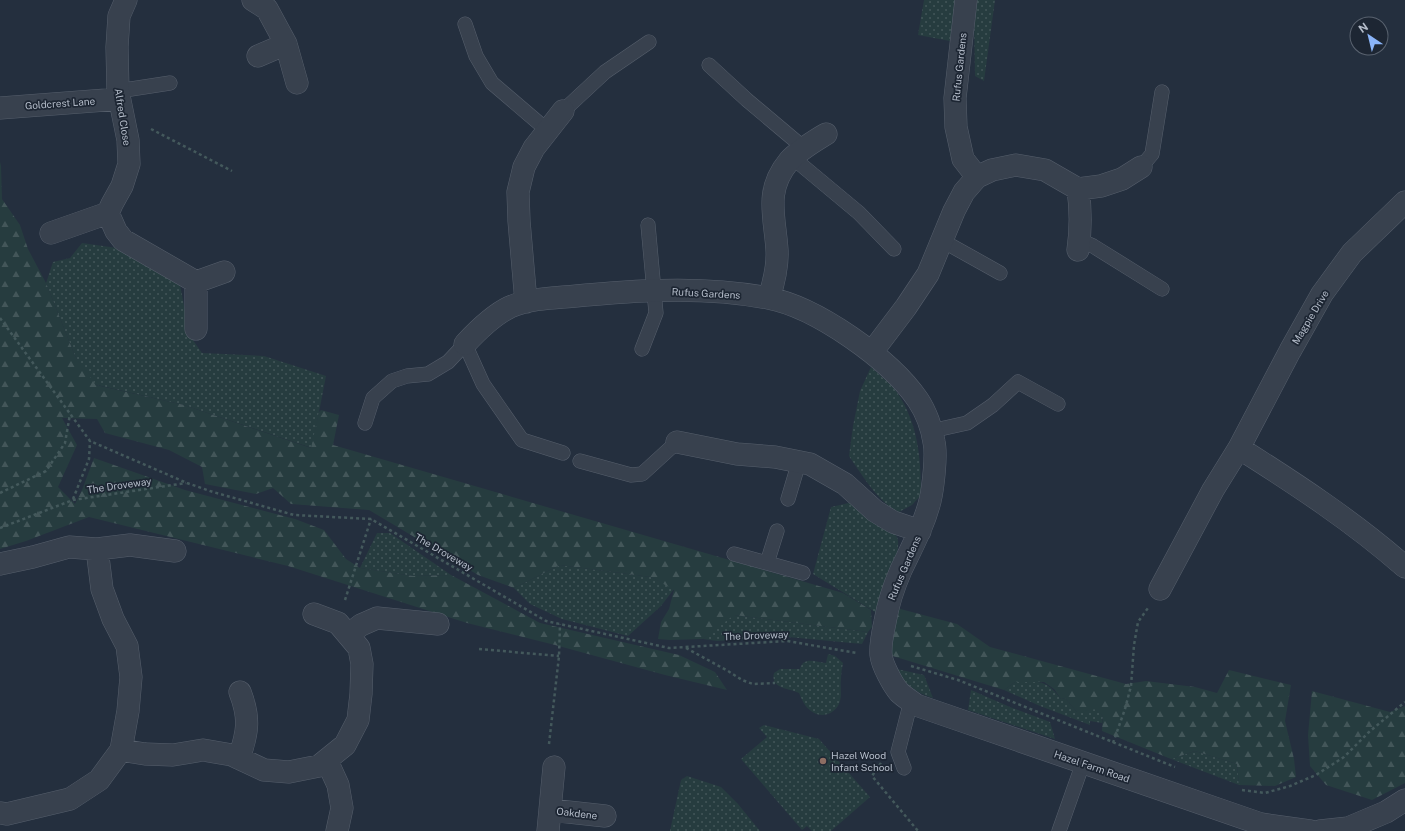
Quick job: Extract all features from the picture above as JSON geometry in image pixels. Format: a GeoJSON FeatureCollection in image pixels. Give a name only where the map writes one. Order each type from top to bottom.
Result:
{"type":"FeatureCollection","features":[{"type":"Feature","properties":{"kind":"street","name":"Alfred Close"},"geometry":{"type":"LineString","coordinates":[[108,213],[122,186],[129,164],[128,140],[120,101],[117,48],[119,16],[126,0]]}},
{"type":"Feature","properties":{"kind":"street"},"geometry":{"type":"LineString","coordinates":[[253,0],[267,9],[286,44],[297,83]]}},
{"type":"Feature","properties":{"kind":"street","name":"Rufus Gardens"},"geometry":{"type":"LineString","coordinates":[[966,0],[954,98],[956,126],[964,159],[976,177]]}},
{"type":"Feature","properties":{"kind":"street"},"geometry":{"type":"LineString","coordinates":[[258,56],[286,44]]}},
{"type":"Feature","properties":{"kind":"street","name":"Goldcrest Lane"},"geometry":{"type":"LineString","coordinates":[[0,108],[120,101]]}},
{"type":"Feature","properties":{"kind":"street"},"geometry":{"type":"LineString","coordinates":[[526,302],[518,192],[524,167],[534,148],[563,111]]}},
{"type":"Feature","properties":{"kind":"street"},"geometry":{"type":"LineString","coordinates":[[769,298],[775,278],[777,250],[772,200],[778,178],[798,153],[826,134]]}},
{"type":"Feature","properties":{"kind":"street"},"geometry":{"type":"LineString","coordinates":[[872,352],[906,307],[928,274],[941,240],[964,192],[976,177],[992,170],[1016,165],[1045,170],[1078,189],[1108,184],[1122,179],[1141,167]]}},
{"type":"Feature","properties":{"kind":"street"},"geometry":{"type":"LineString","coordinates":[[1078,189],[1081,208],[1079,245]]}},
{"type":"Feature","properties":{"kind":"street","name":"Magpie Drive"},"geometry":{"type":"LineString","coordinates":[[1160,589],[1213,490],[1239,448],[1290,350],[1322,294],[1352,254],[1403,206]]}},
{"type":"Feature","properties":{"kind":"street"},"geometry":{"type":"LineString","coordinates":[[51,234],[108,213],[116,231],[123,240],[196,282],[224,272]]}},
{"type":"Feature","properties":{"kind":"street"},"geometry":{"type":"LineString","coordinates":[[196,282],[196,329]]}},
{"type":"Feature","properties":{"kind":"street","name":"Rufus Gardens"},"geometry":{"type":"LineString","coordinates":[[465,344],[478,330],[493,318],[510,307],[526,302],[548,298],[677,290],[713,291],[769,298],[797,306],[845,334],[872,352],[905,384],[919,401],[935,444],[930,500],[920,531],[900,573],[888,608],[882,634],[885,666]]}},
{"type":"Feature","properties":{"kind":"street","name":"Rufus Gardens"},"geometry":{"type":"LineString","coordinates":[[677,442],[736,454],[775,457],[810,464],[845,484],[875,511],[893,522],[920,531]]}},
{"type":"Feature","properties":{"kind":"street"},"geometry":{"type":"LineString","coordinates":[[1239,448],[1303,489],[1348,521],[1405,567]]}},
{"type":"Feature","properties":{"kind":"street"},"geometry":{"type":"LineString","coordinates":[[0,564],[69,547],[97,549],[130,545],[175,551]]}},
{"type":"Feature","properties":{"kind":"street"},"geometry":{"type":"LineString","coordinates":[[0,813],[7,814],[70,799],[98,780],[121,750],[128,711],[131,677],[127,646],[113,619],[102,589],[97,549]]}},
{"type":"Feature","properties":{"kind":"street"},"geometry":{"type":"LineString","coordinates":[[121,750],[145,754],[173,755],[203,750],[232,755],[264,770],[289,772],[319,766],[345,745],[358,720],[362,664],[359,648],[343,629],[314,614]]}},
{"type":"Feature","properties":{"kind":"street"},"geometry":{"type":"LineString","coordinates":[[343,629],[361,625],[378,618],[438,624]]}},
{"type":"Feature","properties":{"kind":"street","name":"Hazel Farm Road"},"geometry":{"type":"LineString","coordinates":[[885,666],[899,692],[916,705],[1083,763],[1260,828],[1310,831]]}},
{"type":"Feature","properties":{"kind":"street"},"geometry":{"type":"LineString","coordinates":[[239,758],[246,738],[246,709],[240,692]]}},
{"type":"Feature","properties":{"kind":"street"},"geometry":{"type":"LineString","coordinates":[[326,761],[338,785],[342,808],[337,831]]}},
{"type":"Feature","properties":{"kind":"street","name":"Oakdene"},"geometry":{"type":"LineString","coordinates":[[554,767],[549,820],[605,816]]}},
{"type":"Feature","properties":{"kind":"street"},"geometry":{"type":"LineString","coordinates":[[1320,831],[1348,828],[1386,812],[1405,800]]}},
{"type":"Feature","properties":{"kind":"lane"},"geometry":{"type":"LineString","coordinates":[[465,24],[476,56],[492,83],[547,130]]}},
{"type":"Feature","properties":{"kind":"lane"},"geometry":{"type":"LineString","coordinates":[[563,111],[605,72],[649,42]]}},
{"type":"Feature","properties":{"kind":"lane"},"geometry":{"type":"LineString","coordinates":[[709,65],[747,100],[894,249]]}},
{"type":"Feature","properties":{"kind":"lane"},"geometry":{"type":"LineString","coordinates":[[120,101],[170,83]]}},
{"type":"Feature","properties":{"kind":"lane"},"geometry":{"type":"LineString","coordinates":[[1141,167],[1152,154],[1162,92]]}},
{"type":"Feature","properties":{"kind":"lane"},"geometry":{"type":"LineString","coordinates":[[642,349],[656,314],[648,225]]}},
{"type":"Feature","properties":{"kind":"lane"},"geometry":{"type":"LineString","coordinates":[[941,240],[1000,273]]}},
{"type":"Feature","properties":{"kind":"lane"},"geometry":{"type":"LineString","coordinates":[[1079,245],[1093,246],[1162,289]]}},
{"type":"Feature","properties":{"kind":"lane"},"geometry":{"type":"LineString","coordinates":[[365,423],[373,398],[392,381],[407,376],[428,374],[448,362],[465,344],[483,384],[522,440],[564,453]]}},
{"type":"Feature","properties":{"kind":"lane"},"geometry":{"type":"LineString","coordinates":[[931,431],[967,423],[993,405],[1018,382],[1058,404]]}},
{"type":"Feature","properties":{"kind":"lane"},"geometry":{"type":"LineString","coordinates":[[580,461],[631,475],[642,474],[677,442]]}},
{"type":"Feature","properties":{"kind":"lane"},"geometry":{"type":"LineString","coordinates":[[788,499],[799,462]]}},
{"type":"Feature","properties":{"kind":"lane"},"geometry":{"type":"LineString","coordinates":[[768,563],[778,531]]}},
{"type":"Feature","properties":{"kind":"lane"},"geometry":{"type":"LineString","coordinates":[[734,554],[803,573]]}},
{"type":"Feature","properties":{"kind":"lane"},"geometry":{"type":"LineString","coordinates":[[904,768],[898,752],[911,701]]}},
{"type":"Feature","properties":{"kind":"lane"},"geometry":{"type":"LineString","coordinates":[[1059,831],[1083,763]]}},
{"type":"Feature","properties":{"kind":"path"},"geometry":{"type":"LineString","coordinates":[[120,101],[232,171]]}},
{"type":"Feature","properties":{"kind":"path"},"geometry":{"type":"LineString","coordinates":[[0,318],[90,441],[186,483]]}},
{"type":"Feature","properties":{"kind":"path"},"geometry":{"type":"LineString","coordinates":[[0,493],[46,471],[65,443],[70,414]]}},
{"type":"Feature","properties":{"kind":"path"},"geometry":{"type":"LineString","coordinates":[[73,500],[89,459],[90,441]]}},
{"type":"Feature","properties":{"kind":"path","name":"The Droveway"},"geometry":{"type":"LineString","coordinates":[[0,528],[73,500],[186,483],[212,492],[294,515],[371,519],[546,621],[669,648],[787,640],[885,666],[958,680],[1179,768]]}},
{"type":"Feature","properties":{"kind":"path"},"geometry":{"type":"LineString","coordinates":[[343,629],[371,519]]}},
{"type":"Feature","properties":{"kind":"path"},"geometry":{"type":"LineString","coordinates":[[1113,742],[1125,709],[1131,686],[1134,645],[1138,622],[1160,589]]}},
{"type":"Feature","properties":{"kind":"path"},"geometry":{"type":"LineString","coordinates":[[554,767],[547,761],[559,656],[560,624]]}},
{"type":"Feature","properties":{"kind":"path"},"geometry":{"type":"LineString","coordinates":[[683,647],[711,661],[742,680],[753,684],[775,683]]}},
{"type":"Feature","properties":{"kind":"path"},"geometry":{"type":"LineString","coordinates":[[479,649],[559,656]]}},
{"type":"Feature","properties":{"kind":"path"},"geometry":{"type":"LineString","coordinates":[[1238,790],[1265,793],[1290,786],[1316,775],[1344,757],[1369,732],[1405,702]]}},
{"type":"Feature","properties":{"kind":"green space"},"geometry":{"type":"Polygon","coordinates":[[[924,0],[957,0],[950,41],[918,35],[924,0]]]}},
{"type":"Feature","properties":{"kind":"green space"},"geometry":{"type":"Polygon","coordinates":[[[976,0],[995,0],[984,81],[975,76],[974,16],[976,0]]]}},
{"type":"Feature","properties":{"kind":"green space"},"geometry":{"type":"Polygon","coordinates":[[[0,162],[2,199],[20,225],[28,249],[46,283],[75,356],[96,385],[184,405],[311,448],[319,412],[321,410],[339,415],[333,445],[843,593],[871,610],[872,627],[868,632],[734,615],[703,639],[658,639],[661,622],[669,609],[674,590],[651,577],[560,565],[514,588],[478,575],[369,510],[291,504],[273,488],[256,494],[205,484],[202,467],[169,450],[105,433],[97,419],[62,418],[77,445],[58,487],[75,504],[94,458],[185,490],[295,519],[324,530],[346,559],[360,568],[413,576],[451,575],[540,623],[679,655],[715,672],[727,690],[467,623],[288,566],[89,517],[26,541],[0,549],[0,162]]]}},
{"type":"Feature","properties":{"kind":"green space"},"geometry":{"type":"Polygon","coordinates":[[[82,243],[124,249],[180,285],[190,336],[202,353],[264,356],[326,376],[312,448],[184,405],[93,384],[75,356],[46,283],[53,262],[70,258],[82,243]]]}},
{"type":"Feature","properties":{"kind":"green space"},"geometry":{"type":"Polygon","coordinates":[[[871,367],[896,391],[909,415],[917,441],[921,495],[912,505],[899,512],[885,503],[865,479],[849,456],[860,391],[871,367]]]}},
{"type":"Feature","properties":{"kind":"green space"},"geometry":{"type":"Polygon","coordinates":[[[853,502],[883,524],[897,537],[898,543],[895,563],[880,615],[813,574],[831,507],[853,502]]]}},
{"type":"Feature","properties":{"kind":"green space"},"geometry":{"type":"Polygon","coordinates":[[[377,533],[390,533],[451,575],[413,576],[360,568],[377,533]]]}},
{"type":"Feature","properties":{"kind":"green space"},"geometry":{"type":"Polygon","coordinates":[[[560,565],[651,577],[674,589],[661,606],[628,636],[562,619],[530,604],[514,588],[560,565]]]}},
{"type":"Feature","properties":{"kind":"green space"},"geometry":{"type":"Polygon","coordinates":[[[893,607],[957,624],[990,647],[1126,684],[1146,681],[1195,687],[1217,693],[1229,670],[1291,685],[1285,721],[1294,759],[1296,777],[1275,786],[1239,785],[1237,764],[1195,751],[1171,759],[1102,731],[1103,716],[1094,709],[1090,712],[1077,712],[1065,698],[1061,699],[1054,689],[1044,682],[1015,682],[1004,690],[886,654],[893,607]]]}},
{"type":"Feature","properties":{"kind":"green space"},"geometry":{"type":"Polygon","coordinates":[[[731,614],[868,632],[862,644],[788,637],[717,641],[703,639],[731,614]]]}},
{"type":"Feature","properties":{"kind":"green space"},"geometry":{"type":"Polygon","coordinates":[[[828,654],[835,656],[843,663],[841,675],[841,698],[836,709],[828,714],[820,715],[815,714],[807,707],[799,693],[778,685],[775,682],[774,673],[780,669],[800,669],[804,662],[807,661],[826,663],[828,654]]]}},
{"type":"Feature","properties":{"kind":"green space"},"geometry":{"type":"Polygon","coordinates":[[[892,668],[924,675],[933,698],[910,686],[892,668]]]}},
{"type":"Feature","properties":{"kind":"green space"},"geometry":{"type":"Polygon","coordinates":[[[1015,682],[1036,682],[1046,684],[1061,699],[1065,698],[1077,712],[1094,708],[1103,716],[1102,723],[1090,721],[1090,725],[1040,706],[1004,690],[1015,682]]]}},
{"type":"Feature","properties":{"kind":"green space"},"geometry":{"type":"Polygon","coordinates":[[[971,690],[1050,722],[1055,739],[968,710],[971,690]]]}},
{"type":"Feature","properties":{"kind":"green space"},"geometry":{"type":"Polygon","coordinates":[[[1312,691],[1390,712],[1405,706],[1405,783],[1372,800],[1326,785],[1310,766],[1308,735],[1312,691]]]}},
{"type":"Feature","properties":{"kind":"green space"},"geometry":{"type":"Polygon","coordinates":[[[764,725],[819,739],[870,797],[831,831],[812,831],[807,826],[802,830],[741,759],[767,737],[759,728],[764,725]]]}},
{"type":"Feature","properties":{"kind":"green space"},"geometry":{"type":"Polygon","coordinates":[[[1195,751],[1237,764],[1239,785],[1171,759],[1195,751]]]}},
{"type":"Feature","properties":{"kind":"green space"},"geometry":{"type":"Polygon","coordinates":[[[687,776],[721,787],[738,804],[760,831],[670,831],[681,780],[687,776]]]}},
{"type":"Feature","properties":{"kind":"place","name":"Hazel Wood Infant School"},"geometry":{"type":"Point","coordinates":[823,761]}}]}
